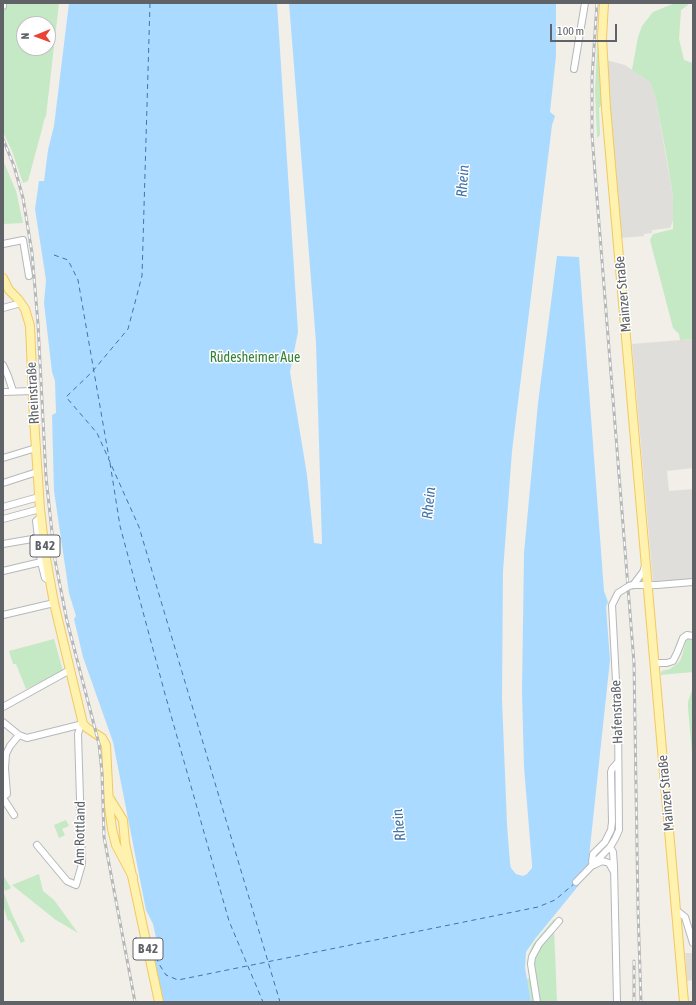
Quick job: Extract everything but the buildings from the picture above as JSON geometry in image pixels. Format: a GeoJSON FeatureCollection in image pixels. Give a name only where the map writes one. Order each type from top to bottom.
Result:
{"type":"FeatureCollection","features":[{"type":"Feature","properties":{"kind":"main road","name":"Mainzer Straße"},"geometry":{"type":"LineString","coordinates":[[604,3],[602,38],[606,108],[649,584],[684,1002]]}},
{"type":"Feature","properties":{"kind":"main road","name":"Rheinstraße"},"geometry":{"type":"LineString","coordinates":[[3,278],[9,290],[27,312],[30,326],[37,472],[49,580],[83,724]]}},
{"type":"Feature","properties":{"kind":"main road","name":"B 42"},"geometry":{"type":"LineString","coordinates":[[83,724],[102,738],[106,745],[112,829],[115,839],[133,877]]}},
{"type":"Feature","properties":{"kind":"main road","name":"B 42"},"geometry":{"type":"LineString","coordinates":[[109,797],[123,820],[125,838],[158,1002]]}},
{"type":"Feature","properties":{"kind":"street"},"geometry":{"type":"LineString","coordinates":[[574,69],[585,3]]}},
{"type":"Feature","properties":{"kind":"street"},"geometry":{"type":"LineString","coordinates":[[3,244],[23,240],[29,276]]}},
{"type":"Feature","properties":{"kind":"street"},"geometry":{"type":"LineString","coordinates":[[3,308],[21,303]]}},
{"type":"Feature","properties":{"kind":"street"},"geometry":{"type":"LineString","coordinates":[[3,365],[13,391]]}},
{"type":"Feature","properties":{"kind":"street"},"geometry":{"type":"LineString","coordinates":[[3,392],[33,391]]}},
{"type":"Feature","properties":{"kind":"street"},"geometry":{"type":"LineString","coordinates":[[3,458],[36,448]]}},
{"type":"Feature","properties":{"kind":"street"},"geometry":{"type":"LineString","coordinates":[[3,483],[37,472]]}},
{"type":"Feature","properties":{"kind":"street"},"geometry":{"type":"LineString","coordinates":[[3,507],[39,497]]}},
{"type":"Feature","properties":{"kind":"street"},"geometry":{"type":"LineString","coordinates":[[3,519],[41,513]]}},
{"type":"Feature","properties":{"kind":"street","name":"Rheinstraße"},"geometry":{"type":"LineString","coordinates":[[41,513],[36,521],[38,538],[45,578],[49,580]]}},
{"type":"Feature","properties":{"kind":"street"},"geometry":{"type":"LineString","coordinates":[[3,544],[38,538]]}},
{"type":"Feature","properties":{"kind":"street"},"geometry":{"type":"LineString","coordinates":[[3,571],[41,562]]}},
{"type":"Feature","properties":{"kind":"street","name":"Hafenstraße"},"geometry":{"type":"LineString","coordinates":[[633,585],[643,572],[646,562]]}},
{"type":"Feature","properties":{"kind":"street"},"geometry":{"type":"LineString","coordinates":[[649,584],[657,585],[693,582]]}},
{"type":"Feature","properties":{"kind":"street","name":"Hafenstraße"},"geometry":{"type":"LineString","coordinates":[[576,882],[610,848],[619,830],[618,720],[612,605],[618,593],[629,586],[649,584]]}},
{"type":"Feature","properties":{"kind":"street"},"geometry":{"type":"LineString","coordinates":[[3,615],[54,603]]}},
{"type":"Feature","properties":{"kind":"street"},"geometry":{"type":"LineString","coordinates":[[655,663],[667,663],[673,661],[683,638],[687,635],[693,636]]}},
{"type":"Feature","properties":{"kind":"street"},"geometry":{"type":"LineString","coordinates":[[3,707],[70,670]]}},
{"type":"Feature","properties":{"kind":"street"},"geometry":{"type":"LineString","coordinates":[[3,722],[19,735],[27,738],[83,724]]}},
{"type":"Feature","properties":{"kind":"street","name":"Am Rottland"},"geometry":{"type":"LineString","coordinates":[[37,845],[67,881],[76,885],[82,864],[80,751],[78,734],[80,727],[83,724]]}},
{"type":"Feature","properties":{"kind":"street"},"geometry":{"type":"LineString","coordinates":[[14,815],[3,798],[7,794],[4,768],[8,750],[19,735]]}},
{"type":"Feature","properties":{"kind":"street"},"geometry":{"type":"LineString","coordinates":[[614,872],[609,863],[602,861],[594,865],[592,862],[593,854],[605,842],[611,830],[611,772],[618,762]]}},
{"type":"Feature","properties":{"kind":"street"},"geometry":{"type":"LineString","coordinates":[[610,848],[613,852],[614,872],[617,1002]]}},
{"type":"Feature","properties":{"kind":"street"},"geometry":{"type":"LineString","coordinates":[[676,912],[680,913],[685,918],[693,942]]}},
{"type":"Feature","properties":{"kind":"street"},"geometry":{"type":"LineString","coordinates":[[537,1002],[531,964],[532,957],[539,944],[558,921]]}},
{"type":"Feature","properties":{"kind":"shaded area"},"geometry":{"type":"Polygon","coordinates":[[[606,60],[625,65],[650,82],[656,100],[673,196],[673,221],[670,228],[652,230],[652,233],[644,234],[644,236],[621,238],[606,60]]]}},
{"type":"Feature","properties":{"kind":"shaded area"},"geometry":{"type":"Polygon","coordinates":[[[693,339],[693,468],[667,471],[669,491],[693,489],[693,579],[653,582],[632,344],[693,339]]]}},
{"type":"Feature","properties":{"kind":"shaded area"},"geometry":{"type":"Polygon","coordinates":[[[685,953],[693,953],[693,980],[687,981],[685,953]]]}},
{"type":"Feature","properties":{"kind":"green space"},"geometry":{"type":"Polygon","coordinates":[[[5,3],[59,3],[56,29],[56,16],[16,16],[16,56],[53,56],[46,116],[28,181],[23,183],[12,151],[3,132],[3,12],[5,3]]]}},
{"type":"Feature","properties":{"kind":"green space"},"geometry":{"type":"Polygon","coordinates":[[[675,3],[687,3],[688,5],[681,10],[679,39],[684,60],[693,63],[693,339],[680,340],[679,334],[673,328],[650,240],[653,234],[673,229],[673,196],[666,153],[656,100],[650,82],[632,70],[638,37],[642,26],[653,12],[675,3]]]}},
{"type":"Feature","properties":{"kind":"green space"},"geometry":{"type":"Polygon","coordinates":[[[598,29],[604,102],[599,108],[600,135],[597,138],[595,90],[598,29]]]}},
{"type":"Feature","properties":{"kind":"green space"},"geometry":{"type":"Polygon","coordinates":[[[3,160],[16,191],[23,223],[3,224],[3,160]]]}},
{"type":"Feature","properties":{"kind":"green space"},"geometry":{"type":"Polygon","coordinates":[[[54,639],[63,671],[26,689],[16,664],[13,664],[9,651],[54,639]]]}},
{"type":"Feature","properties":{"kind":"green space"},"geometry":{"type":"Polygon","coordinates":[[[688,639],[693,641],[693,672],[660,675],[662,671],[670,669],[678,663],[681,659],[686,641],[688,639]]]}},
{"type":"Feature","properties":{"kind":"green space"},"geometry":{"type":"Polygon","coordinates":[[[693,687],[693,764],[688,702],[693,687]]]}},
{"type":"Feature","properties":{"kind":"green space"},"geometry":{"type":"Polygon","coordinates":[[[66,820],[69,826],[62,829],[65,835],[59,838],[54,825],[66,820]]]}},
{"type":"Feature","properties":{"kind":"green space"},"geometry":{"type":"Polygon","coordinates":[[[39,874],[43,891],[54,900],[78,933],[56,920],[12,885],[39,874]]]}},
{"type":"Feature","properties":{"kind":"green space"},"geometry":{"type":"Polygon","coordinates":[[[3,875],[11,888],[5,891],[3,885],[3,875]]]}},
{"type":"Feature","properties":{"kind":"green space"},"geometry":{"type":"Polygon","coordinates":[[[3,891],[25,941],[21,943],[10,920],[8,921],[3,905],[3,891]]]}},
{"type":"Feature","properties":{"kind":"green space"},"geometry":{"type":"Polygon","coordinates":[[[554,919],[559,921],[554,928],[557,1002],[531,1002],[526,980],[529,978],[527,962],[529,953],[533,944],[554,919]]]}},
{"type":"Feature","properties":{"kind":"water","name":"Rhein"},"geometry":{"type":"Polygon","coordinates":[[[69,3],[277,3],[298,332],[290,372],[307,475],[314,543],[322,544],[316,342],[289,3],[556,3],[556,56],[550,112],[555,116],[552,125],[512,451],[503,571],[502,699],[507,825],[510,863],[511,868],[516,874],[523,876],[532,868],[524,767],[522,693],[524,553],[538,403],[557,256],[579,257],[604,591],[608,602],[606,607],[610,660],[588,866],[574,879],[579,885],[526,952],[525,968],[531,1002],[163,1002],[153,958],[160,955],[153,924],[146,910],[113,742],[83,657],[74,619],[76,616],[69,593],[54,491],[52,415],[56,413],[55,381],[52,372],[44,303],[46,280],[35,209],[39,181],[44,181],[48,150],[54,126],[69,3]]]}},
{"type":"Feature","properties":{"kind":"ferry route"},"geometry":{"type":"LineString","coordinates":[[150,3],[142,276],[128,329],[92,372],[66,397],[97,433],[139,527],[280,1002]]}},
{"type":"Feature","properties":{"kind":"ferry route"},"geometry":{"type":"LineString","coordinates":[[54,255],[68,260],[78,280],[109,458]]}},
{"type":"Feature","properties":{"kind":"ferry route"},"geometry":{"type":"LineString","coordinates":[[110,463],[120,526],[165,694],[229,921],[263,1002]]}},
{"type":"Feature","properties":{"kind":"ferry route"},"geometry":{"type":"LineString","coordinates":[[156,957],[166,975],[178,980],[538,907],[555,900],[575,883]]}},
{"type":"Feature","properties":{"kind":"railway"},"geometry":{"type":"LineString","coordinates":[[597,3],[592,78],[592,135],[634,663],[641,1002]]}},
{"type":"Feature","properties":{"kind":"railway"},"geometry":{"type":"LineString","coordinates":[[3,139],[14,166],[23,198],[32,253],[38,324],[46,477],[55,560],[67,621],[99,744],[102,773],[104,837],[135,1002]]}},
{"type":"Feature","properties":{"kind":"railway"},"geometry":{"type":"LineString","coordinates":[[634,961],[634,1002]]}},
{"type":"Feature","properties":{"kind":"park label","name":"Rüdesheimer Aue"},"geometry":{"type":"Point","coordinates":[255,358]}}]}
